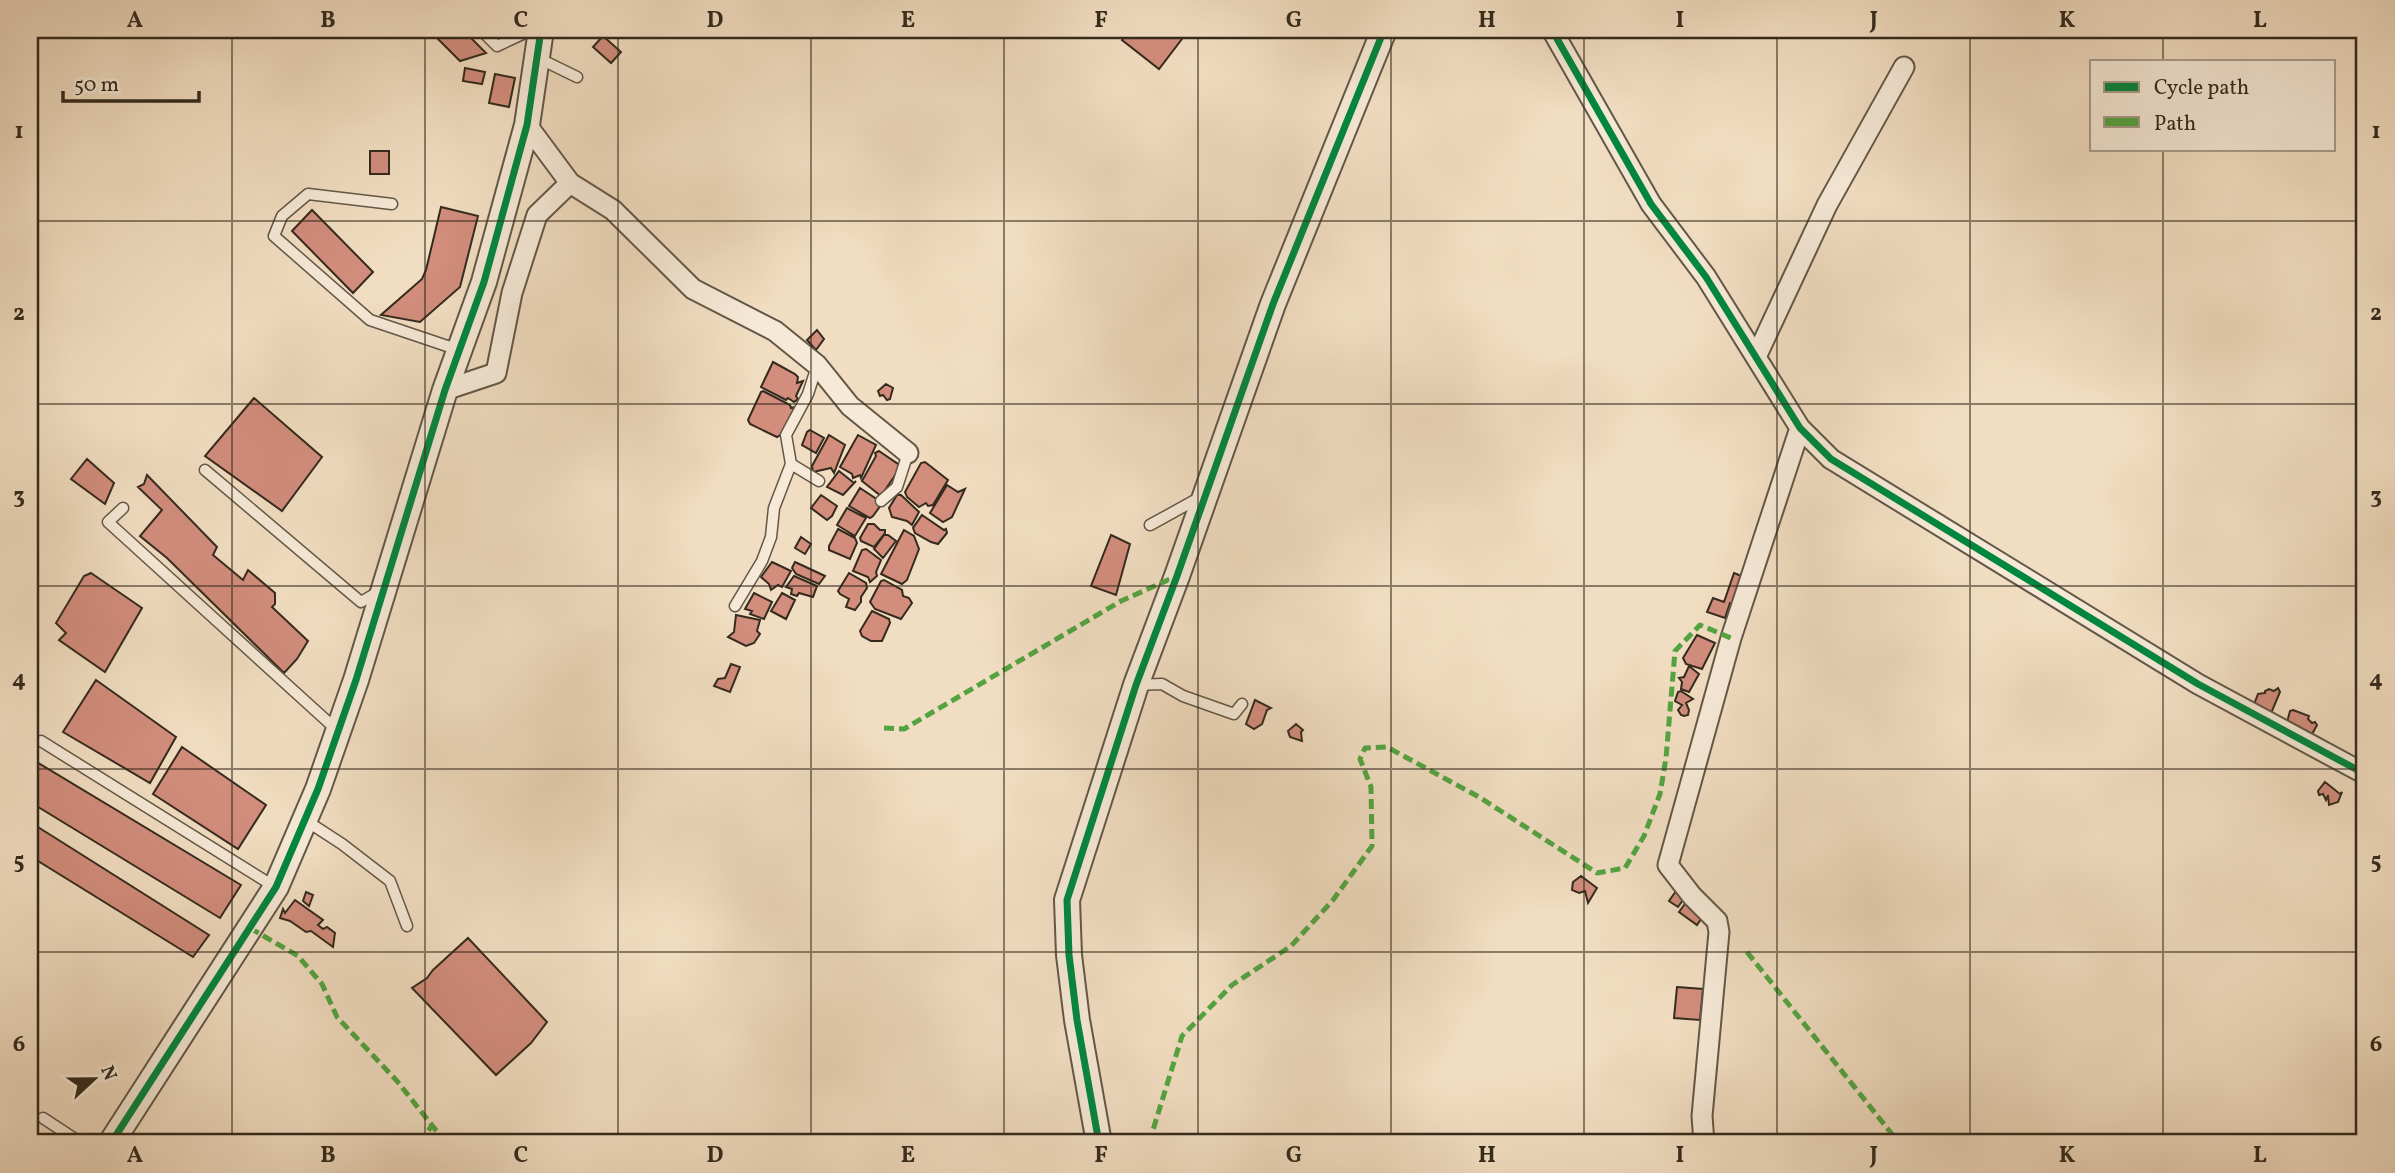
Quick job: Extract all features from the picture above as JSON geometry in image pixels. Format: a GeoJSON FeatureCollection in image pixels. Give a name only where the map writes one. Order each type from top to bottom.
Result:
{"type":"FeatureCollection","features":[{"type":"Feature","properties":{"kind":"street"},"geometry":{"type":"LineString","coordinates":[[111,1143],[276,887],[305,820],[338,731],[385,588],[445,390],[485,282],[527,125],[541,30]]}},
{"type":"Feature","properties":{"kind":"street"},"geometry":{"type":"LineString","coordinates":[[1099,1143],[1077,1020],[1069,955],[1067,900],[1136,685],[1273,304],[1384,30]]}},
{"type":"Feature","properties":{"kind":"street"},"geometry":{"type":"LineString","coordinates":[[1552,30],[1651,204],[1706,276],[1800,428],[1831,459],[2198,684],[2365,774]]}},
{"type":"Feature","properties":{"kind":"street"},"geometry":{"type":"LineString","coordinates":[[1756,357],[1827,205],[1904,66]]}},
{"type":"Feature","properties":{"kind":"street"},"geometry":{"type":"LineString","coordinates":[[527,125],[570,183],[613,210],[693,289],[775,331],[817,365],[850,406],[908,453]]}},
{"type":"Feature","properties":{"kind":"street"},"geometry":{"type":"LineString","coordinates":[[445,390],[496,373],[512,293],[537,215],[570,183]]}},
{"type":"Feature","properties":{"kind":"street"},"geometry":{"type":"LineString","coordinates":[[1704,1143],[1702,1116],[1719,932],[1717,921],[1668,865],[1731,638],[1800,428]]}},
{"type":"Feature","properties":{"kind":"lane"},"geometry":{"type":"LineString","coordinates":[[481,30],[497,46],[531,30]]}},
{"type":"Feature","properties":{"kind":"lane"},"geometry":{"type":"LineString","coordinates":[[537,58],[577,77]]}},
{"type":"Feature","properties":{"kind":"lane"},"geometry":{"type":"LineString","coordinates":[[392,204],[309,194],[282,216],[274,236],[370,320],[460,350]]}},
{"type":"Feature","properties":{"kind":"lane"},"geometry":{"type":"LineString","coordinates":[[735,606],[762,561],[771,537],[774,508],[791,464],[786,435],[808,394],[817,365]]}},
{"type":"Feature","properties":{"kind":"lane"},"geometry":{"type":"LineString","coordinates":[[881,501],[897,487],[908,453]]}},
{"type":"Feature","properties":{"kind":"lane"},"geometry":{"type":"LineString","coordinates":[[791,464],[819,481]]}},
{"type":"Feature","properties":{"kind":"lane"},"geometry":{"type":"LineString","coordinates":[[205,470],[361,602],[385,588]]}},
{"type":"Feature","properties":{"kind":"lane"},"geometry":{"type":"LineString","coordinates":[[1150,525],[1206,495]]}},
{"type":"Feature","properties":{"kind":"lane"},"geometry":{"type":"LineString","coordinates":[[123,508],[108,522],[338,731]]}},
{"type":"Feature","properties":{"kind":"lane"},"geometry":{"type":"LineString","coordinates":[[1136,685],[1162,684],[1183,696],[1234,714],[1242,704]]}},
{"type":"Feature","properties":{"kind":"lane"},"geometry":{"type":"LineString","coordinates":[[41,741],[276,887]]}},
{"type":"Feature","properties":{"kind":"lane"},"geometry":{"type":"LineString","coordinates":[[305,820],[390,881],[407,926]]}},
{"type":"Feature","properties":{"kind":"lane"},"geometry":{"type":"LineString","coordinates":[[43,1118],[80,1143]]}},
{"type":"Feature","properties":{"kind":"building"},"geometry":{"type":"Polygon","coordinates":[[[429,30],[463,30],[486,53],[460,61],[429,30]]]}},
{"type":"Feature","properties":{"kind":"building"},"geometry":{"type":"Polygon","coordinates":[[[491,30],[504,30],[499,39],[491,30]]]}},
{"type":"Feature","properties":{"kind":"building"},"geometry":{"type":"Polygon","coordinates":[[[1130,30],[1178,30],[1185,35],[1159,69],[1122,40],[1130,30]]]}},
{"type":"Feature","properties":{"kind":"building"},"geometry":{"type":"Polygon","coordinates":[[[603,36],[621,52],[611,63],[593,47],[603,36]]]}},
{"type":"Feature","properties":{"kind":"building"},"geometry":{"type":"Polygon","coordinates":[[[465,68],[485,72],[482,84],[463,81],[465,68]]]}},
{"type":"Feature","properties":{"kind":"building"},"geometry":{"type":"Polygon","coordinates":[[[495,74],[515,78],[509,107],[489,103],[495,74]]]}},
{"type":"Feature","properties":{"kind":"building"},"geometry":{"type":"Polygon","coordinates":[[[370,151],[389,151],[389,174],[370,174],[370,151]]]}},
{"type":"Feature","properties":{"kind":"building"},"geometry":{"type":"Polygon","coordinates":[[[441,207],[478,216],[460,287],[420,322],[381,315],[422,279],[441,207]]]}},
{"type":"Feature","properties":{"kind":"building"},"geometry":{"type":"Polygon","coordinates":[[[312,210],[373,272],[353,293],[292,231],[312,210]]]}},
{"type":"Feature","properties":{"kind":"building"},"geometry":{"type":"Polygon","coordinates":[[[817,330],[824,339],[816,350],[807,340],[817,330]]]}},
{"type":"Feature","properties":{"kind":"building"},"geometry":{"type":"Polygon","coordinates":[[[773,362],[795,374],[798,377],[797,383],[803,381],[796,396],[798,399],[794,402],[761,387],[773,362]]]}},
{"type":"Feature","properties":{"kind":"building"},"geometry":{"type":"Polygon","coordinates":[[[886,384],[893,388],[890,399],[887,400],[883,395],[880,396],[878,391],[886,384]]]}},
{"type":"Feature","properties":{"kind":"building"},"geometry":{"type":"Polygon","coordinates":[[[763,391],[791,408],[795,407],[782,434],[777,437],[750,424],[748,420],[763,391]]]}},
{"type":"Feature","properties":{"kind":"building"},"geometry":{"type":"Polygon","coordinates":[[[254,398],[322,457],[282,511],[205,456],[254,398]]]}},
{"type":"Feature","properties":{"kind":"building"},"geometry":{"type":"Polygon","coordinates":[[[810,430],[824,438],[816,453],[802,445],[810,430]]]}},
{"type":"Feature","properties":{"kind":"building"},"geometry":{"type":"Polygon","coordinates":[[[829,435],[845,445],[834,473],[831,468],[813,472],[812,466],[829,435]]]}},
{"type":"Feature","properties":{"kind":"building"},"geometry":{"type":"Polygon","coordinates":[[[858,435],[876,445],[861,478],[860,475],[853,478],[852,474],[840,467],[858,435]]]}},
{"type":"Feature","properties":{"kind":"building"},"geometry":{"type":"Polygon","coordinates":[[[879,451],[900,468],[881,496],[862,481],[876,456],[875,453],[879,451]]]}},
{"type":"Feature","properties":{"kind":"building"},"geometry":{"type":"Polygon","coordinates":[[[87,459],[114,483],[105,504],[71,479],[87,459]]]}},
{"type":"Feature","properties":{"kind":"building"},"geometry":{"type":"Polygon","coordinates":[[[925,462],[948,480],[933,505],[928,506],[926,503],[919,507],[905,492],[921,463],[925,462]]]}},
{"type":"Feature","properties":{"kind":"building"},"geometry":{"type":"Polygon","coordinates":[[[839,471],[854,483],[856,481],[843,495],[827,487],[839,471]]]}},
{"type":"Feature","properties":{"kind":"building"},"geometry":{"type":"Polygon","coordinates":[[[147,475],[217,547],[213,555],[243,580],[248,570],[275,593],[275,604],[272,607],[308,641],[284,673],[167,558],[140,536],[162,510],[138,487],[144,484],[147,475]]]}},
{"type":"Feature","properties":{"kind":"building"},"geometry":{"type":"Polygon","coordinates":[[[947,485],[958,492],[965,489],[952,517],[943,522],[930,513],[947,485]]]}},
{"type":"Feature","properties":{"kind":"building"},"geometry":{"type":"Polygon","coordinates":[[[860,488],[881,505],[870,518],[849,506],[860,488]]]}},
{"type":"Feature","properties":{"kind":"building"},"geometry":{"type":"Polygon","coordinates":[[[821,495],[837,506],[827,520],[811,508],[821,495]]]}},
{"type":"Feature","properties":{"kind":"building"},"geometry":{"type":"Polygon","coordinates":[[[897,495],[901,495],[919,512],[912,525],[892,517],[889,508],[897,495]]]}},
{"type":"Feature","properties":{"kind":"building"},"geometry":{"type":"Polygon","coordinates":[[[847,508],[866,518],[855,536],[837,525],[847,508]]]}},
{"type":"Feature","properties":{"kind":"building"},"geometry":{"type":"Polygon","coordinates":[[[922,515],[946,529],[947,533],[938,544],[915,533],[913,528],[922,515]]]}},
{"type":"Feature","properties":{"kind":"building"},"geometry":{"type":"Polygon","coordinates":[[[868,524],[885,530],[874,547],[860,538],[868,524]]]}},
{"type":"Feature","properties":{"kind":"building"},"geometry":{"type":"Polygon","coordinates":[[[838,529],[855,538],[857,543],[850,559],[829,550],[838,529]]]}},
{"type":"Feature","properties":{"kind":"building"},"geometry":{"type":"Polygon","coordinates":[[[904,530],[914,536],[919,549],[907,580],[902,584],[881,574],[904,530]]]}},
{"type":"Feature","properties":{"kind":"building"},"geometry":{"type":"Polygon","coordinates":[[[884,535],[896,541],[883,558],[874,549],[884,535]]]}},
{"type":"Feature","properties":{"kind":"building"},"geometry":{"type":"Polygon","coordinates":[[[1111,535],[1130,544],[1116,595],[1091,586],[1111,535]]]}},
{"type":"Feature","properties":{"kind":"building"},"geometry":{"type":"Polygon","coordinates":[[[801,537],[811,544],[805,554],[795,548],[801,537]]]}},
{"type":"Feature","properties":{"kind":"building"},"geometry":{"type":"Polygon","coordinates":[[[866,549],[881,560],[877,576],[870,582],[868,577],[853,571],[862,550],[866,549]]]}},
{"type":"Feature","properties":{"kind":"building"},"geometry":{"type":"Polygon","coordinates":[[[772,562],[791,571],[782,587],[778,585],[771,590],[761,577],[772,562]]]}},
{"type":"Feature","properties":{"kind":"building"},"geometry":{"type":"Polygon","coordinates":[[[795,562],[825,576],[819,584],[796,574],[792,568],[795,562]]]}},
{"type":"Feature","properties":{"kind":"building"},"geometry":{"type":"Polygon","coordinates":[[[91,573],[142,608],[105,672],[59,640],[66,633],[56,623],[84,576],[91,573]]]}},
{"type":"Feature","properties":{"kind":"building"},"geometry":{"type":"Polygon","coordinates":[[[849,573],[866,583],[867,588],[855,610],[846,607],[849,599],[838,591],[849,573]]]}},
{"type":"Feature","properties":{"kind":"building"},"geometry":{"type":"Polygon","coordinates":[[[1734,573],[1749,579],[1739,606],[1730,603],[1725,618],[1707,612],[1713,598],[1724,602],[1734,573]]]}},
{"type":"Feature","properties":{"kind":"building"},"geometry":{"type":"Polygon","coordinates":[[[794,576],[817,586],[813,597],[791,594],[792,589],[786,587],[794,576]]]}},
{"type":"Feature","properties":{"kind":"building"},"geometry":{"type":"Polygon","coordinates":[[[884,580],[902,590],[903,596],[909,598],[912,603],[901,619],[875,609],[870,602],[884,580]]]}},
{"type":"Feature","properties":{"kind":"building"},"geometry":{"type":"Polygon","coordinates":[[[754,593],[772,602],[764,619],[745,609],[754,593]]]}},
{"type":"Feature","properties":{"kind":"building"},"geometry":{"type":"Polygon","coordinates":[[[782,593],[795,600],[786,619],[771,611],[782,593]]]}},
{"type":"Feature","properties":{"kind":"building"},"geometry":{"type":"Polygon","coordinates":[[[872,611],[889,619],[890,623],[882,641],[871,641],[862,636],[860,631],[872,611]]]}},
{"type":"Feature","properties":{"kind":"building"},"geometry":{"type":"Polygon","coordinates":[[[736,615],[760,620],[757,631],[760,634],[754,643],[746,646],[728,637],[734,632],[736,615]]]}},
{"type":"Feature","properties":{"kind":"building"},"geometry":{"type":"Polygon","coordinates":[[[1697,635],[1715,643],[1702,669],[1686,664],[1683,658],[1697,635]]]}},
{"type":"Feature","properties":{"kind":"building"},"geometry":{"type":"Polygon","coordinates":[[[731,664],[740,667],[730,692],[714,686],[718,679],[725,678],[731,664]]]}},
{"type":"Feature","properties":{"kind":"building"},"geometry":{"type":"Polygon","coordinates":[[[1689,666],[1699,674],[1689,692],[1681,689],[1682,682],[1679,678],[1684,677],[1689,666]]]}},
{"type":"Feature","properties":{"kind":"building"},"geometry":{"type":"Polygon","coordinates":[[[96,680],[176,737],[150,783],[63,732],[96,680]]]}},
{"type":"Feature","properties":{"kind":"building"},"geometry":{"type":"Polygon","coordinates":[[[2278,688],[2280,692],[2269,718],[2253,707],[2258,694],[2278,688]]]}},
{"type":"Feature","properties":{"kind":"building"},"geometry":{"type":"Polygon","coordinates":[[[1681,691],[1693,699],[1686,703],[1689,710],[1688,715],[1684,716],[1678,710],[1682,705],[1675,701],[1681,691]]]}},
{"type":"Feature","properties":{"kind":"building"},"geometry":{"type":"Polygon","coordinates":[[[1255,700],[1271,708],[1267,710],[1262,724],[1254,729],[1246,724],[1255,700]]]}},
{"type":"Feature","properties":{"kind":"building"},"geometry":{"type":"Polygon","coordinates":[[[2290,711],[2309,716],[2308,719],[2317,725],[2310,738],[2286,726],[2290,711]]]}},
{"type":"Feature","properties":{"kind":"building"},"geometry":{"type":"Polygon","coordinates":[[[1296,724],[1303,730],[1302,741],[1290,737],[1288,731],[1296,724]]]}},
{"type":"Feature","properties":{"kind":"building"},"geometry":{"type":"Polygon","coordinates":[[[182,747],[266,805],[238,849],[153,794],[182,747]]]}},
{"type":"Feature","properties":{"kind":"building"},"geometry":{"type":"Polygon","coordinates":[[[30,758],[241,885],[220,918],[30,802],[30,758]]]}},
{"type":"Feature","properties":{"kind":"building"},"geometry":{"type":"Polygon","coordinates":[[[2325,782],[2340,794],[2342,792],[2338,802],[2329,805],[2328,795],[2326,800],[2323,794],[2319,795],[2318,791],[2325,782]]]}},
{"type":"Feature","properties":{"kind":"building"},"geometry":{"type":"Polygon","coordinates":[[[30,822],[209,935],[193,957],[30,856],[30,822]]]}},
{"type":"Feature","properties":{"kind":"building"},"geometry":{"type":"Polygon","coordinates":[[[1581,876],[1597,888],[1588,903],[1585,891],[1579,893],[1572,890],[1573,882],[1581,876]]]}},
{"type":"Feature","properties":{"kind":"building"},"geometry":{"type":"Polygon","coordinates":[[[1676,891],[1685,897],[1678,907],[1669,901],[1676,891]]]}},
{"type":"Feature","properties":{"kind":"building"},"geometry":{"type":"Polygon","coordinates":[[[306,892],[313,895],[309,906],[303,901],[306,892]]]}},
{"type":"Feature","properties":{"kind":"building"},"geometry":{"type":"Polygon","coordinates":[[[295,900],[323,920],[318,925],[335,933],[333,947],[311,931],[306,932],[280,918],[283,909],[285,913],[295,900]]]}},
{"type":"Feature","properties":{"kind":"building"},"geometry":{"type":"Polygon","coordinates":[[[1688,900],[1705,913],[1697,925],[1679,912],[1688,900]]]}},
{"type":"Feature","properties":{"kind":"building"},"geometry":{"type":"Polygon","coordinates":[[[468,938],[547,1022],[531,1043],[496,1075],[412,988],[427,978],[468,938]]]}},
{"type":"Feature","properties":{"kind":"building"},"geometry":{"type":"Polygon","coordinates":[[[1677,987],[1703,989],[1700,1020],[1674,1018],[1677,987]]]}},
{"type":"Feature","properties":{"kind":"marked path"},"geometry":{"type":"LineString","coordinates":[[884,728],[904,729],[1121,601],[1177,576]]}},
{"type":"Feature","properties":{"kind":"marked path"},"geometry":{"type":"LineString","coordinates":[[1149,1143],[1182,1036],[1232,985],[1291,946],[1333,900],[1372,846],[1371,787],[1360,759],[1365,748],[1387,747],[1479,797],[1597,873],[1625,868],[1644,836],[1660,794],[1666,758],[1675,651],[1700,625],[1731,638]]}},
{"type":"Feature","properties":{"kind":"marked path"},"geometry":{"type":"LineString","coordinates":[[250,928],[298,956],[322,984],[337,1017],[397,1081],[446,1143]]}},
{"type":"Feature","properties":{"kind":"marked path"},"geometry":{"type":"LineString","coordinates":[[1747,952],[1899,1143]]}},
{"type":"Feature","properties":{"kind":"marked path"},"geometry":{"type":"LineString","coordinates":[[420,1143],[432,1125]]}},
{"type":"Feature","properties":{"kind":"cycle path"},"geometry":{"type":"LineString","coordinates":[[111,1143],[276,887],[318,789],[356,680],[445,390],[484,282],[527,125],[541,30]]}},
{"type":"Feature","properties":{"kind":"cycle path"},"geometry":{"type":"LineString","coordinates":[[1099,1143],[1077,1020],[1069,955],[1067,900],[1136,685],[1273,304],[1384,30]]}},
{"type":"Feature","properties":{"kind":"cycle path"},"geometry":{"type":"LineString","coordinates":[[1552,30],[1651,204],[1706,277],[1800,428],[1831,459],[2198,684],[2365,774]]}}]}
